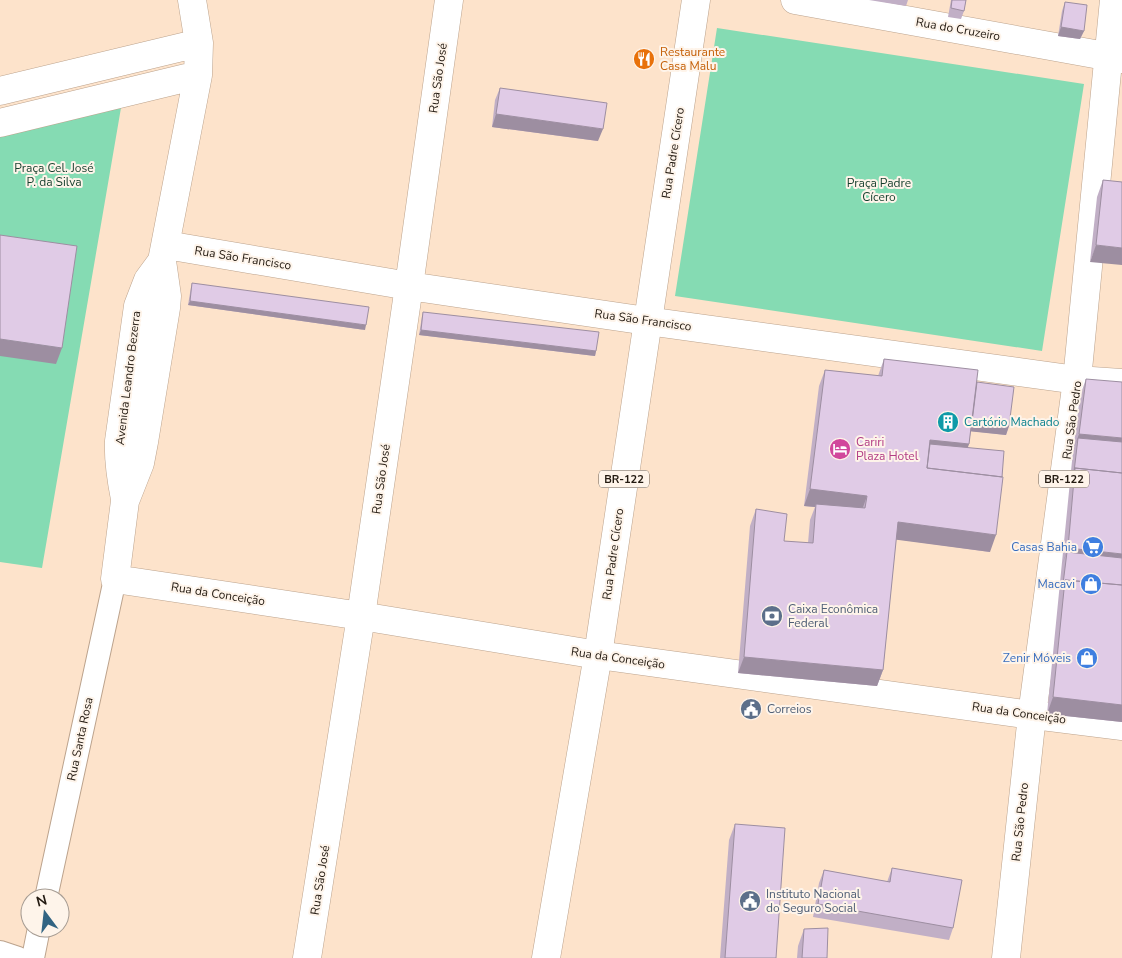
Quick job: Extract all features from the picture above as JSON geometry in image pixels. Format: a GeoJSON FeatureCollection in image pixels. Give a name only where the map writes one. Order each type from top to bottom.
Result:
{"type":"FeatureCollection","features":[{"type":"Feature","properties":{"kind":"main road","name":"Avenida Leandro Bezerra"},"geometry":{"type":"LineString","coordinates":[[114,579],[125,501],[137,472],[144,442],[166,308],[164,253],[198,75],[199,43],[192,0]]}},
{"type":"Feature","properties":{"kind":"main road","name":"Rua São José"},"geometry":{"type":"LineString","coordinates":[[307,958],[361,616],[449,0]]}},
{"type":"Feature","properties":{"kind":"main road","name":"Rua Padre Cícero"},"geometry":{"type":"LineString","coordinates":[[546,958],[598,656],[696,0]]}},
{"type":"Feature","properties":{"kind":"main road","name":"Rua do Cruzeiro"},"geometry":{"type":"LineString","coordinates":[[795,0],[1115,58]]}},
{"type":"Feature","properties":{"kind":"main road","name":"Rua São Pedro"},"geometry":{"type":"LineString","coordinates":[[1006,958],[1032,715],[1077,380],[1115,58],[1114,0]]}},
{"type":"Feature","properties":{"kind":"main road"},"geometry":{"type":"LineString","coordinates":[[0,92],[199,43]]}},
{"type":"Feature","properties":{"kind":"main road"},"geometry":{"type":"LineString","coordinates":[[0,123],[198,75]]}},
{"type":"Feature","properties":{"kind":"main road","name":"Rua São Francisco"},"geometry":{"type":"LineString","coordinates":[[164,253],[1077,380],[1122,383]]}},
{"type":"Feature","properties":{"kind":"main road","name":"Rua da Conceição"},"geometry":{"type":"LineString","coordinates":[[114,579],[361,616],[598,656],[1122,726]]}},
{"type":"Feature","properties":{"kind":"street","name":"Rua Santa Rosa"},"geometry":{"type":"LineString","coordinates":[[48,888],[114,579]]}},
{"type":"Feature","properties":{"kind":"street"},"geometry":{"type":"LineString","coordinates":[[32,958],[37,938]]}},
{"type":"Feature","properties":{"kind":"street"},"geometry":{"type":"LineString","coordinates":[[0,952],[18,958]]}},
{"type":"Feature","properties":{"kind":"green space","name":"Praça Padre Cícero"},"geometry":{"type":"Polygon","coordinates":[[[717,28],[1084,84],[1042,351],[675,296],[717,28]]]}},
{"type":"Feature","properties":{"kind":"green space","name":"Praça Cel. José P. da Silva"},"geometry":{"type":"Polygon","coordinates":[[[122,102],[42,568],[0,562],[0,132],[122,102]]]}},
{"type":"Feature","properties":{"kind":"building"},"geometry":{"type":"Polygon","coordinates":[[[952,0],[966,0],[964,11],[951,8],[952,0]]]}},
{"type":"Feature","properties":{"kind":"building"},"geometry":{"type":"Polygon","coordinates":[[[1065,2],[1087,5],[1084,31],[1061,27],[1065,2]]]}},
{"type":"Feature","properties":{"kind":"building"},"geometry":{"type":"Polygon","coordinates":[[[500,88],[607,103],[603,129],[496,114],[500,88]]]}},
{"type":"Feature","properties":{"kind":"building"},"geometry":{"type":"Polygon","coordinates":[[[1103,180],[1122,182],[1122,248],[1096,245],[1103,180]]]}},
{"type":"Feature","properties":{"kind":"building"},"geometry":{"type":"Polygon","coordinates":[[[0,235],[77,246],[62,348],[0,339],[0,235]]]}},
{"type":"Feature","properties":{"kind":"building"},"geometry":{"type":"Polygon","coordinates":[[[192,283],[369,307],[366,325],[190,301],[192,283]]]}},
{"type":"Feature","properties":{"kind":"building"},"geometry":{"type":"Polygon","coordinates":[[[423,312],[599,332],[596,351],[421,330],[423,312]]]}},
{"type":"Feature","properties":{"kind":"building"},"geometry":{"type":"Polygon","coordinates":[[[884,359],[978,370],[969,444],[930,440],[927,468],[1003,477],[996,535],[898,522],[883,670],[744,657],[756,509],[787,514],[784,541],[813,543],[816,504],[865,508],[867,496],[810,489],[825,370],[882,376],[884,359]]]}},
{"type":"Feature","properties":{"kind":"building"},"geometry":{"type":"Polygon","coordinates":[[[1086,379],[1122,382],[1122,438],[1079,434],[1086,379]]]}},
{"type":"Feature","properties":{"kind":"building"},"geometry":{"type":"Polygon","coordinates":[[[977,382],[1014,387],[1009,426],[972,422],[977,382]]]}},
{"type":"Feature","properties":{"kind":"building"},"geometry":{"type":"Polygon","coordinates":[[[1078,438],[1122,442],[1122,473],[1075,468],[1074,472],[1078,438]]]}},
{"type":"Feature","properties":{"kind":"building"},"geometry":{"type":"Polygon","coordinates":[[[930,444],[1004,451],[1002,477],[927,468],[930,444]]]}},
{"type":"Feature","properties":{"kind":"building"},"geometry":{"type":"Polygon","coordinates":[[[1075,468],[1122,473],[1122,554],[1068,548],[1075,468]]]}},
{"type":"Feature","properties":{"kind":"building"},"geometry":{"type":"Polygon","coordinates":[[[1067,552],[1122,558],[1122,585],[1065,580],[1063,584],[1067,552]]]}},
{"type":"Feature","properties":{"kind":"building","name":"Zenir Móveis"},"geometry":{"type":"Polygon","coordinates":[[[1065,580],[1122,585],[1122,705],[1053,697],[1065,580]]]}},
{"type":"Feature","properties":{"kind":"building","name":"Instituto Nacional do Seguro Social"},"geometry":{"type":"Polygon","coordinates":[[[735,824],[785,828],[776,958],[725,958],[735,824]]]}},
{"type":"Feature","properties":{"kind":"building"},"geometry":{"type":"Polygon","coordinates":[[[892,868],[962,880],[953,928],[818,904],[824,870],[890,882],[892,868]]]}},
{"type":"Feature","properties":{"kind":"building"},"geometry":{"type":"Polygon","coordinates":[[[828,928],[827,958],[802,958],[804,929],[828,928]]]}},
{"type":"Feature","properties":{"kind":"place","name":"Restaurante Casa Malu"},"geometry":{"type":"Point","coordinates":[644,59]}},
{"type":"Feature","properties":{"kind":"place","name":"Cartório Machado"},"geometry":{"type":"Point","coordinates":[948,422]}},
{"type":"Feature","properties":{"kind":"place","name":"Cariri Plaza Hotel"},"geometry":{"type":"Point","coordinates":[840,449]}},
{"type":"Feature","properties":{"kind":"place","name":"Casas Bahia"},"geometry":{"type":"Point","coordinates":[1093,547]}},
{"type":"Feature","properties":{"kind":"place","name":"Macavi"},"geometry":{"type":"Point","coordinates":[1091,584]}},
{"type":"Feature","properties":{"kind":"place","name":"Caixa Econômica Federal"},"geometry":{"type":"Point","coordinates":[772,616]}},
{"type":"Feature","properties":{"kind":"place","name":"Zenir Móveis"},"geometry":{"type":"Point","coordinates":[1087,658]}},
{"type":"Feature","properties":{"kind":"place","name":"Correios"},"geometry":{"type":"Point","coordinates":[751,709]}},
{"type":"Feature","properties":{"kind":"place","name":"Instituto Nacional do Seguro Social"},"geometry":{"type":"Point","coordinates":[750,901]}}]}
